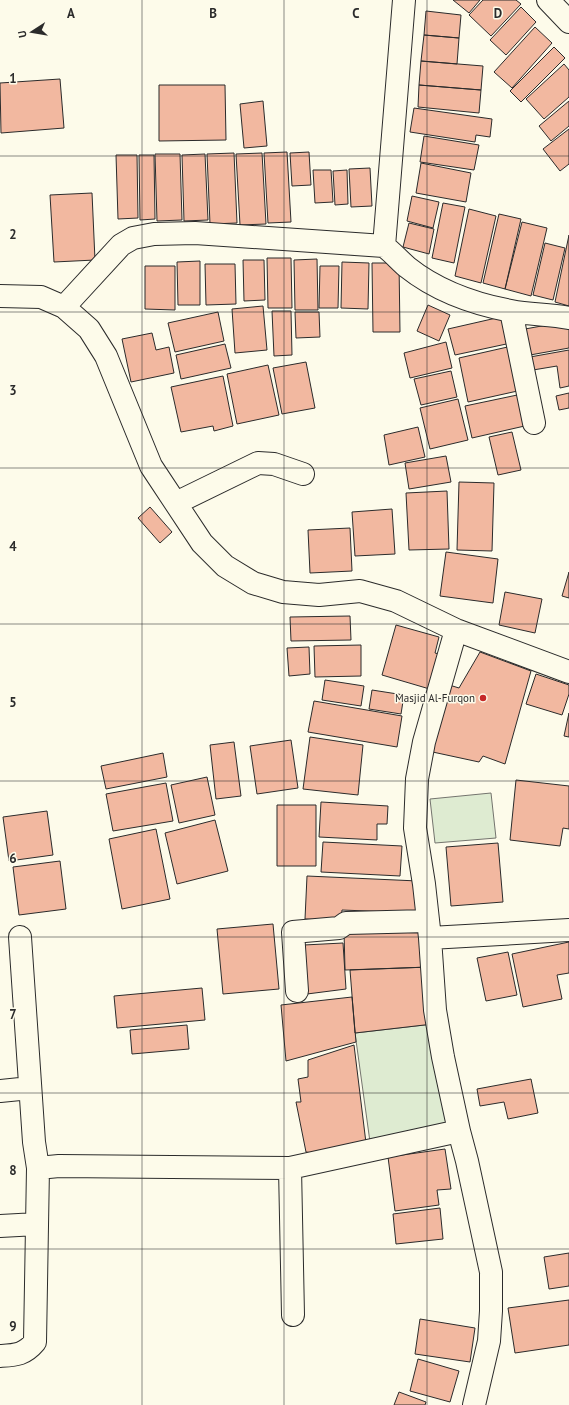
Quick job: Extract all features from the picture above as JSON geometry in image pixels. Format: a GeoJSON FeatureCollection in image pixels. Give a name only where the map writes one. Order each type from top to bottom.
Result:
{"type":"FeatureCollection","features":[{"type":"Feature","properties":{"kind":"street"},"geometry":{"type":"LineString","coordinates":[[384,246],[404,0]]}},
{"type":"Feature","properties":{"kind":"street"},"geometry":{"type":"LineString","coordinates":[[548,0],[569,22]]}},
{"type":"Feature","properties":{"kind":"street"},"geometry":{"type":"LineString","coordinates":[[64,307],[120,245],[133,238],[147,235],[195,233],[384,246],[406,266],[425,280],[445,291],[474,302],[512,311],[569,318]]}},
{"type":"Feature","properties":{"kind":"street"},"geometry":{"type":"LineString","coordinates":[[0,296],[41,297],[64,307],[89,329],[106,356],[151,466],[202,543],[225,566],[253,583],[283,592],[320,594],[360,592],[396,601],[456,630],[569,672]]}},
{"type":"Feature","properties":{"kind":"street"},"geometry":{"type":"LineString","coordinates":[[512,311],[534,423]]}},
{"type":"Feature","properties":{"kind":"street"},"geometry":{"type":"LineString","coordinates":[[176,504],[258,464],[274,464],[303,474]]}},
{"type":"Feature","properties":{"kind":"street"},"geometry":{"type":"LineString","coordinates":[[456,630],[424,742],[417,779],[415,828],[429,929],[435,1010],[443,1057],[458,1131],[468,1161],[491,1272],[490,1341],[474,1405]]}},
{"type":"Feature","properties":{"kind":"street"},"geometry":{"type":"LineString","coordinates":[[297,990],[293,932],[339,928],[346,923],[429,929],[569,930]]}},
{"type":"Feature","properties":{"kind":"street"},"geometry":{"type":"LineString","coordinates":[[0,1356],[17,1355],[28,1350],[35,1342],[38,1168],[34,1142],[20,937]]}},
{"type":"Feature","properties":{"kind":"street"},"geometry":{"type":"LineString","coordinates":[[0,1091],[30,1088]]}},
{"type":"Feature","properties":{"kind":"street"},"geometry":{"type":"LineString","coordinates":[[38,1168],[59,1166],[290,1168],[458,1131]]}},
{"type":"Feature","properties":{"kind":"street"},"geometry":{"type":"LineString","coordinates":[[290,1168],[293,1315]]}},
{"type":"Feature","properties":{"kind":"street"},"geometry":{"type":"LineString","coordinates":[[0,1226],[37,1224]]}},
{"type":"Feature","properties":{"kind":"green space"},"geometry":{"type":"Polygon","coordinates":[[[491,793],[496,838],[435,843],[430,799],[491,793]]]}},
{"type":"Feature","properties":{"kind":"green space"},"geometry":{"type":"Polygon","coordinates":[[[433,1024],[452,1123],[370,1142],[355,1033],[433,1024]]]}},
{"type":"Feature","properties":{"kind":"building"},"geometry":{"type":"Polygon","coordinates":[[[453,0],[480,0],[469,13],[453,0]]]}},
{"type":"Feature","properties":{"kind":"building"},"geometry":{"type":"Polygon","coordinates":[[[483,0],[516,0],[521,4],[491,36],[469,15],[483,0]]]}},
{"type":"Feature","properties":{"kind":"building"},"geometry":{"type":"Polygon","coordinates":[[[521,7],[536,22],[506,55],[490,40],[521,7]]]}},
{"type":"Feature","properties":{"kind":"building"},"geometry":{"type":"Polygon","coordinates":[[[426,11],[461,15],[459,38],[424,35],[426,11]]]}},
{"type":"Feature","properties":{"kind":"building"},"geometry":{"type":"Polygon","coordinates":[[[535,27],[552,43],[512,88],[494,72],[535,27]]]}},
{"type":"Feature","properties":{"kind":"building"},"geometry":{"type":"Polygon","coordinates":[[[424,35],[459,38],[457,64],[421,61],[424,35]]]}},
{"type":"Feature","properties":{"kind":"building"},"geometry":{"type":"Polygon","coordinates":[[[554,47],[565,58],[521,102],[510,91],[554,47]]]}},
{"type":"Feature","properties":{"kind":"building"},"geometry":{"type":"Polygon","coordinates":[[[421,61],[483,66],[481,90],[419,85],[421,61]]]}},
{"type":"Feature","properties":{"kind":"building"},"geometry":{"type":"Polygon","coordinates":[[[564,64],[569,70],[569,97],[544,119],[526,99],[564,64]]]}},
{"type":"Feature","properties":{"kind":"building"},"geometry":{"type":"Polygon","coordinates":[[[60,79],[64,128],[1,133],[0,83],[60,79]]]}},
{"type":"Feature","properties":{"kind":"building"},"geometry":{"type":"Polygon","coordinates":[[[159,85],[225,85],[226,140],[159,141],[159,85]]]}},
{"type":"Feature","properties":{"kind":"building"},"geometry":{"type":"Polygon","coordinates":[[[419,85],[481,90],[479,113],[418,107],[419,85]]]}},
{"type":"Feature","properties":{"kind":"building"},"geometry":{"type":"Polygon","coordinates":[[[263,101],[267,146],[244,148],[240,104],[263,101]]]}},
{"type":"Feature","properties":{"kind":"building"},"geometry":{"type":"Polygon","coordinates":[[[569,101],[569,126],[551,141],[539,126],[569,101]]]}},
{"type":"Feature","properties":{"kind":"building"},"geometry":{"type":"Polygon","coordinates":[[[414,108],[492,119],[490,137],[476,135],[475,142],[410,132],[414,108]]]}},
{"type":"Feature","properties":{"kind":"building"},"geometry":{"type":"Polygon","coordinates":[[[569,129],[569,164],[560,171],[543,149],[569,129]]]}},
{"type":"Feature","properties":{"kind":"building"},"geometry":{"type":"Polygon","coordinates":[[[424,136],[479,145],[474,170],[420,162],[424,136]]]}},
{"type":"Feature","properties":{"kind":"building"},"geometry":{"type":"Polygon","coordinates":[[[287,152],[291,222],[268,223],[264,153],[287,152]]]}},
{"type":"Feature","properties":{"kind":"building"},"geometry":{"type":"Polygon","coordinates":[[[309,152],[311,185],[292,186],[290,153],[309,152]]]}},
{"type":"Feature","properties":{"kind":"building"},"geometry":{"type":"Polygon","coordinates":[[[234,153],[237,223],[210,224],[207,154],[234,153]]]}},
{"type":"Feature","properties":{"kind":"building"},"geometry":{"type":"Polygon","coordinates":[[[262,153],[266,224],[240,225],[236,154],[262,153]]]}},
{"type":"Feature","properties":{"kind":"building"},"geometry":{"type":"Polygon","coordinates":[[[155,154],[180,154],[182,220],[157,221],[155,154]]]}},
{"type":"Feature","properties":{"kind":"building"},"geometry":{"type":"Polygon","coordinates":[[[205,154],[208,220],[184,221],[182,155],[205,154]]]}},
{"type":"Feature","properties":{"kind":"building"},"geometry":{"type":"Polygon","coordinates":[[[116,155],[137,155],[138,218],[118,219],[116,155]]]}},
{"type":"Feature","properties":{"kind":"building"},"geometry":{"type":"Polygon","coordinates":[[[139,155],[154,155],[155,219],[140,220],[139,155]]]}},
{"type":"Feature","properties":{"kind":"building"},"geometry":{"type":"Polygon","coordinates":[[[421,163],[471,173],[466,202],[416,193],[421,163]]]}},
{"type":"Feature","properties":{"kind":"building"},"geometry":{"type":"Polygon","coordinates":[[[370,168],[372,206],[351,207],[349,169],[370,168]]]}},
{"type":"Feature","properties":{"kind":"building"},"geometry":{"type":"Polygon","coordinates":[[[313,170],[331,170],[333,202],[315,203],[313,170]]]}},
{"type":"Feature","properties":{"kind":"building"},"geometry":{"type":"Polygon","coordinates":[[[347,170],[348,204],[335,205],[333,171],[347,170]]]}},
{"type":"Feature","properties":{"kind":"building"},"geometry":{"type":"Polygon","coordinates":[[[92,193],[95,260],[54,262],[50,195],[92,193]]]}},
{"type":"Feature","properties":{"kind":"building"},"geometry":{"type":"Polygon","coordinates":[[[412,196],[439,202],[433,228],[407,221],[412,196]]]}},
{"type":"Feature","properties":{"kind":"building"},"geometry":{"type":"Polygon","coordinates":[[[443,203],[465,207],[454,263],[432,258],[443,203]]]}},
{"type":"Feature","properties":{"kind":"building"},"geometry":{"type":"Polygon","coordinates":[[[469,209],[496,216],[481,283],[455,276],[469,209]]]}},
{"type":"Feature","properties":{"kind":"building"},"geometry":{"type":"Polygon","coordinates":[[[499,214],[521,219],[505,289],[483,283],[499,214]]]}},
{"type":"Feature","properties":{"kind":"building"},"geometry":{"type":"Polygon","coordinates":[[[522,222],[547,228],[531,296],[505,289],[522,222]]]}},
{"type":"Feature","properties":{"kind":"building"},"geometry":{"type":"Polygon","coordinates":[[[409,223],[434,229],[429,254],[403,247],[409,223]]]}},
{"type":"Feature","properties":{"kind":"building"},"geometry":{"type":"Polygon","coordinates":[[[569,235],[569,306],[555,302],[569,235]]]}},
{"type":"Feature","properties":{"kind":"building"},"geometry":{"type":"Polygon","coordinates":[[[545,243],[565,248],[553,300],[533,295],[545,243]]]}},
{"type":"Feature","properties":{"kind":"building"},"geometry":{"type":"Polygon","coordinates":[[[267,258],[291,258],[292,308],[268,308],[267,258]]]}},
{"type":"Feature","properties":{"kind":"building"},"geometry":{"type":"Polygon","coordinates":[[[317,259],[318,310],[295,310],[294,260],[317,259]]]}},
{"type":"Feature","properties":{"kind":"building"},"geometry":{"type":"Polygon","coordinates":[[[243,260],[264,260],[265,300],[244,301],[243,260]]]}},
{"type":"Feature","properties":{"kind":"building"},"geometry":{"type":"Polygon","coordinates":[[[200,261],[200,305],[178,305],[177,262],[200,261]]]}},
{"type":"Feature","properties":{"kind":"building"},"geometry":{"type":"Polygon","coordinates":[[[342,262],[369,263],[368,309],[341,308],[342,262]]]}},
{"type":"Feature","properties":{"kind":"building"},"geometry":{"type":"Polygon","coordinates":[[[372,263],[399,263],[400,332],[373,332],[372,263]]]}},
{"type":"Feature","properties":{"kind":"building"},"geometry":{"type":"Polygon","coordinates":[[[205,264],[235,264],[236,304],[206,305],[205,264]]]}},
{"type":"Feature","properties":{"kind":"building"},"geometry":{"type":"Polygon","coordinates":[[[145,266],[175,266],[175,310],[145,309],[145,266]]]}},
{"type":"Feature","properties":{"kind":"building"},"geometry":{"type":"Polygon","coordinates":[[[320,266],[339,266],[338,308],[319,308],[320,266]]]}},
{"type":"Feature","properties":{"kind":"building"},"geometry":{"type":"Polygon","coordinates":[[[428,305],[450,315],[439,341],[417,331],[428,305]]]}},
{"type":"Feature","properties":{"kind":"building"},"geometry":{"type":"Polygon","coordinates":[[[263,306],[267,350],[235,353],[232,309],[263,306]]]}},
{"type":"Feature","properties":{"kind":"building"},"geometry":{"type":"Polygon","coordinates":[[[272,311],[291,311],[292,355],[274,356],[272,311]]]}},
{"type":"Feature","properties":{"kind":"building"},"geometry":{"type":"Polygon","coordinates":[[[218,312],[224,341],[175,352],[168,323],[218,312]]]}},
{"type":"Feature","properties":{"kind":"building"},"geometry":{"type":"Polygon","coordinates":[[[295,312],[319,312],[320,337],[296,338],[295,312]]]}},
{"type":"Feature","properties":{"kind":"building"},"geometry":{"type":"Polygon","coordinates":[[[505,316],[511,343],[455,355],[448,329],[505,316]]]}},
{"type":"Feature","properties":{"kind":"building"},"geometry":{"type":"Polygon","coordinates":[[[569,321],[569,348],[530,355],[525,329],[569,321]]]}},
{"type":"Feature","properties":{"kind":"building"},"geometry":{"type":"Polygon","coordinates":[[[152,333],[156,350],[169,347],[174,373],[131,382],[122,339],[152,333]]]}},
{"type":"Feature","properties":{"kind":"building"},"geometry":{"type":"Polygon","coordinates":[[[446,342],[452,368],[410,378],[404,353],[446,342]]]}},
{"type":"Feature","properties":{"kind":"building"},"geometry":{"type":"Polygon","coordinates":[[[225,344],[231,368],[181,379],[176,355],[225,344]]]}},
{"type":"Feature","properties":{"kind":"building"},"geometry":{"type":"Polygon","coordinates":[[[512,346],[522,390],[468,402],[459,358],[512,346]]]}},
{"type":"Feature","properties":{"kind":"building"},"geometry":{"type":"Polygon","coordinates":[[[569,350],[569,386],[560,388],[557,366],[533,370],[530,357],[569,350]]]}},
{"type":"Feature","properties":{"kind":"building"},"geometry":{"type":"Polygon","coordinates":[[[306,362],[315,408],[282,414],[273,368],[306,362]]]}},
{"type":"Feature","properties":{"kind":"building"},"geometry":{"type":"Polygon","coordinates":[[[268,365],[279,415],[237,424],[227,374],[268,365]]]}},
{"type":"Feature","properties":{"kind":"building"},"geometry":{"type":"Polygon","coordinates":[[[451,371],[457,397],[421,405],[414,379],[451,371]]]}},
{"type":"Feature","properties":{"kind":"building"},"geometry":{"type":"Polygon","coordinates":[[[223,376],[233,426],[214,431],[213,426],[181,432],[171,387],[223,376]]]}},
{"type":"Feature","properties":{"kind":"building"},"geometry":{"type":"Polygon","coordinates":[[[569,393],[569,408],[559,410],[556,396],[569,393]]]}},
{"type":"Feature","properties":{"kind":"building"},"geometry":{"type":"Polygon","coordinates":[[[522,394],[529,425],[472,438],[465,406],[522,394]]]}},
{"type":"Feature","properties":{"kind":"building"},"geometry":{"type":"Polygon","coordinates":[[[458,399],[468,440],[430,449],[420,408],[458,399]]]}},
{"type":"Feature","properties":{"kind":"building"},"geometry":{"type":"Polygon","coordinates":[[[418,427],[425,457],[389,465],[384,435],[418,427]]]}},
{"type":"Feature","properties":{"kind":"building"},"geometry":{"type":"Polygon","coordinates":[[[512,432],[521,470],[498,475],[489,437],[512,432]]]}},
{"type":"Feature","properties":{"kind":"building"},"geometry":{"type":"Polygon","coordinates":[[[446,456],[451,482],[409,489],[405,463],[446,456]]]}},
{"type":"Feature","properties":{"kind":"building"},"geometry":{"type":"Polygon","coordinates":[[[459,482],[494,483],[492,551],[457,550],[459,482]]]}},
{"type":"Feature","properties":{"kind":"building"},"geometry":{"type":"Polygon","coordinates":[[[447,491],[449,549],[409,550],[406,493],[447,491]]]}},
{"type":"Feature","properties":{"kind":"building"},"geometry":{"type":"Polygon","coordinates":[[[150,507],[172,532],[160,543],[138,518],[150,507]]]}},
{"type":"Feature","properties":{"kind":"building"},"geometry":{"type":"Polygon","coordinates":[[[392,509],[395,554],[355,556],[352,512],[392,509]]]}},
{"type":"Feature","properties":{"kind":"building"},"geometry":{"type":"Polygon","coordinates":[[[350,528],[352,571],[310,573],[308,530],[350,528]]]}},
{"type":"Feature","properties":{"kind":"building"},"geometry":{"type":"Polygon","coordinates":[[[446,552],[498,559],[493,603],[440,596],[446,552]]]}},
{"type":"Feature","properties":{"kind":"building"},"geometry":{"type":"Polygon","coordinates":[[[569,572],[569,598],[562,596],[569,572]]]}},
{"type":"Feature","properties":{"kind":"building"},"geometry":{"type":"Polygon","coordinates":[[[505,592],[542,599],[535,633],[499,625],[505,592]]]}},
{"type":"Feature","properties":{"kind":"building"},"geometry":{"type":"Polygon","coordinates":[[[350,616],[351,640],[291,641],[290,617],[350,616]]]}},
{"type":"Feature","properties":{"kind":"building"},"geometry":{"type":"Polygon","coordinates":[[[396,625],[439,637],[435,653],[443,655],[433,690],[382,675],[396,625]]]}},
{"type":"Feature","properties":{"kind":"building"},"geometry":{"type":"Polygon","coordinates":[[[361,645],[361,676],[315,677],[314,646],[361,645]]]}},
{"type":"Feature","properties":{"kind":"building"},"geometry":{"type":"Polygon","coordinates":[[[309,647],[310,674],[289,676],[287,648],[309,647]]]}},
{"type":"Feature","properties":{"kind":"building","name":"Masjid Al-Furqon"},"geometry":{"type":"Polygon","coordinates":[[[480,652],[531,671],[505,764],[483,756],[479,762],[428,751],[446,684],[459,688],[480,652]]]}},
{"type":"Feature","properties":{"kind":"building"},"geometry":{"type":"Polygon","coordinates":[[[536,674],[569,685],[569,694],[562,715],[526,704],[536,674]]]}},
{"type":"Feature","properties":{"kind":"building"},"geometry":{"type":"Polygon","coordinates":[[[325,680],[364,686],[361,706],[322,700],[325,680]]]}},
{"type":"Feature","properties":{"kind":"building"},"geometry":{"type":"Polygon","coordinates":[[[372,690],[404,695],[401,714],[369,709],[372,690]]]}},
{"type":"Feature","properties":{"kind":"building"},"geometry":{"type":"Polygon","coordinates":[[[314,701],[402,716],[397,747],[308,732],[314,701]]]}},
{"type":"Feature","properties":{"kind":"building"},"geometry":{"type":"Polygon","coordinates":[[[569,713],[569,737],[564,736],[569,713]]]}},
{"type":"Feature","properties":{"kind":"building"},"geometry":{"type":"Polygon","coordinates":[[[310,737],[363,745],[358,795],[303,789],[310,737]]]}},
{"type":"Feature","properties":{"kind":"building"},"geometry":{"type":"Polygon","coordinates":[[[291,740],[298,788],[257,794],[250,746],[291,740]]]}},
{"type":"Feature","properties":{"kind":"building"},"geometry":{"type":"Polygon","coordinates":[[[234,742],[241,796],[216,799],[210,745],[234,742]]]}},
{"type":"Feature","properties":{"kind":"building"},"geometry":{"type":"Polygon","coordinates":[[[163,753],[167,777],[106,789],[101,766],[163,753]]]}},
{"type":"Feature","properties":{"kind":"building"},"geometry":{"type":"Polygon","coordinates":[[[207,777],[215,815],[179,823],[171,785],[207,777]]]}},
{"type":"Feature","properties":{"kind":"building"},"geometry":{"type":"Polygon","coordinates":[[[516,780],[569,786],[569,829],[563,828],[560,846],[510,840],[516,780]]]}},
{"type":"Feature","properties":{"kind":"building"},"geometry":{"type":"Polygon","coordinates":[[[166,783],[173,821],[113,831],[106,794],[166,783]]]}},
{"type":"Feature","properties":{"kind":"building"},"geometry":{"type":"Polygon","coordinates":[[[321,802],[388,806],[387,824],[377,824],[377,840],[319,837],[321,802]]]}},
{"type":"Feature","properties":{"kind":"building"},"geometry":{"type":"Polygon","coordinates":[[[277,805],[316,805],[316,866],[277,866],[277,805]]]}},
{"type":"Feature","properties":{"kind":"building"},"geometry":{"type":"Polygon","coordinates":[[[47,811],[53,855],[9,861],[3,817],[47,811]]]}},
{"type":"Feature","properties":{"kind":"building"},"geometry":{"type":"Polygon","coordinates":[[[215,820],[228,871],[177,884],[165,833],[215,820]]]}},
{"type":"Feature","properties":{"kind":"building"},"geometry":{"type":"Polygon","coordinates":[[[156,829],[170,899],[122,909],[109,839],[156,829]]]}},
{"type":"Feature","properties":{"kind":"building"},"geometry":{"type":"Polygon","coordinates":[[[323,842],[402,846],[400,876],[321,872],[323,842]]]}},
{"type":"Feature","properties":{"kind":"building"},"geometry":{"type":"Polygon","coordinates":[[[498,843],[503,902],[451,906],[446,847],[498,843]]]}},
{"type":"Feature","properties":{"kind":"building"},"geometry":{"type":"Polygon","coordinates":[[[60,861],[66,909],[19,915],[13,867],[60,861]]]}},
{"type":"Feature","properties":{"kind":"building"},"geometry":{"type":"Polygon","coordinates":[[[307,876],[418,881],[417,913],[342,910],[341,921],[305,919],[307,876]]]}},
{"type":"Feature","properties":{"kind":"building"},"geometry":{"type":"Polygon","coordinates":[[[273,924],[279,989],[223,994],[217,929],[273,924]]]}},
{"type":"Feature","properties":{"kind":"building"},"geometry":{"type":"Polygon","coordinates":[[[426,928],[429,967],[345,970],[344,931],[426,928]]]}},
{"type":"Feature","properties":{"kind":"building"},"geometry":{"type":"Polygon","coordinates":[[[569,942],[569,973],[557,975],[562,999],[523,1007],[512,954],[569,942]]]}},
{"type":"Feature","properties":{"kind":"building"},"geometry":{"type":"Polygon","coordinates":[[[343,943],[346,989],[307,994],[304,945],[343,943]]]}},
{"type":"Feature","properties":{"kind":"building"},"geometry":{"type":"Polygon","coordinates":[[[508,952],[517,995],[486,1001],[477,958],[508,952]]]}},
{"type":"Feature","properties":{"kind":"building"},"geometry":{"type":"Polygon","coordinates":[[[429,967],[433,1024],[355,1033],[350,970],[429,967]]]}},
{"type":"Feature","properties":{"kind":"building"},"geometry":{"type":"Polygon","coordinates":[[[202,988],[205,1020],[117,1028],[114,996],[202,988]]]}},
{"type":"Feature","properties":{"kind":"building"},"geometry":{"type":"Polygon","coordinates":[[[352,997],[356,1042],[286,1061],[281,1005],[352,997]]]}},
{"type":"Feature","properties":{"kind":"building"},"geometry":{"type":"Polygon","coordinates":[[[187,1025],[189,1049],[132,1054],[130,1030],[187,1025]]]}},
{"type":"Feature","properties":{"kind":"building"},"geometry":{"type":"Polygon","coordinates":[[[354,1045],[366,1143],[319,1154],[306,1152],[296,1102],[301,1102],[298,1079],[308,1077],[308,1060],[354,1045]]]}},
{"type":"Feature","properties":{"kind":"building"},"geometry":{"type":"Polygon","coordinates":[[[531,1079],[538,1113],[508,1119],[504,1102],[480,1106],[477,1089],[531,1079]]]}},
{"type":"Feature","properties":{"kind":"building"},"geometry":{"type":"Polygon","coordinates":[[[445,1149],[451,1189],[437,1190],[439,1205],[395,1211],[388,1157],[445,1149]]]}},
{"type":"Feature","properties":{"kind":"building"},"geometry":{"type":"Polygon","coordinates":[[[440,1208],[443,1239],[396,1244],[393,1214],[440,1208]]]}},
{"type":"Feature","properties":{"kind":"building"},"geometry":{"type":"Polygon","coordinates":[[[569,1253],[569,1286],[549,1289],[544,1257],[569,1253]]]}},
{"type":"Feature","properties":{"kind":"building"},"geometry":{"type":"Polygon","coordinates":[[[569,1300],[569,1345],[515,1353],[508,1308],[569,1300]]]}},
{"type":"Feature","properties":{"kind":"building"},"geometry":{"type":"Polygon","coordinates":[[[420,1319],[475,1328],[470,1362],[415,1354],[420,1319]]]}},
{"type":"Feature","properties":{"kind":"building"},"geometry":{"type":"Polygon","coordinates":[[[418,1359],[459,1371],[450,1402],[410,1391],[418,1359]]]}},
{"type":"Feature","properties":{"kind":"building"},"geometry":{"type":"Polygon","coordinates":[[[399,1392],[426,1402],[425,1405],[394,1405],[399,1392]]]}},
{"type":"Feature","properties":{"kind":"place","name":"Masjid Al-Furqon"},"geometry":{"type":"Point","coordinates":[483,698]}}]}
